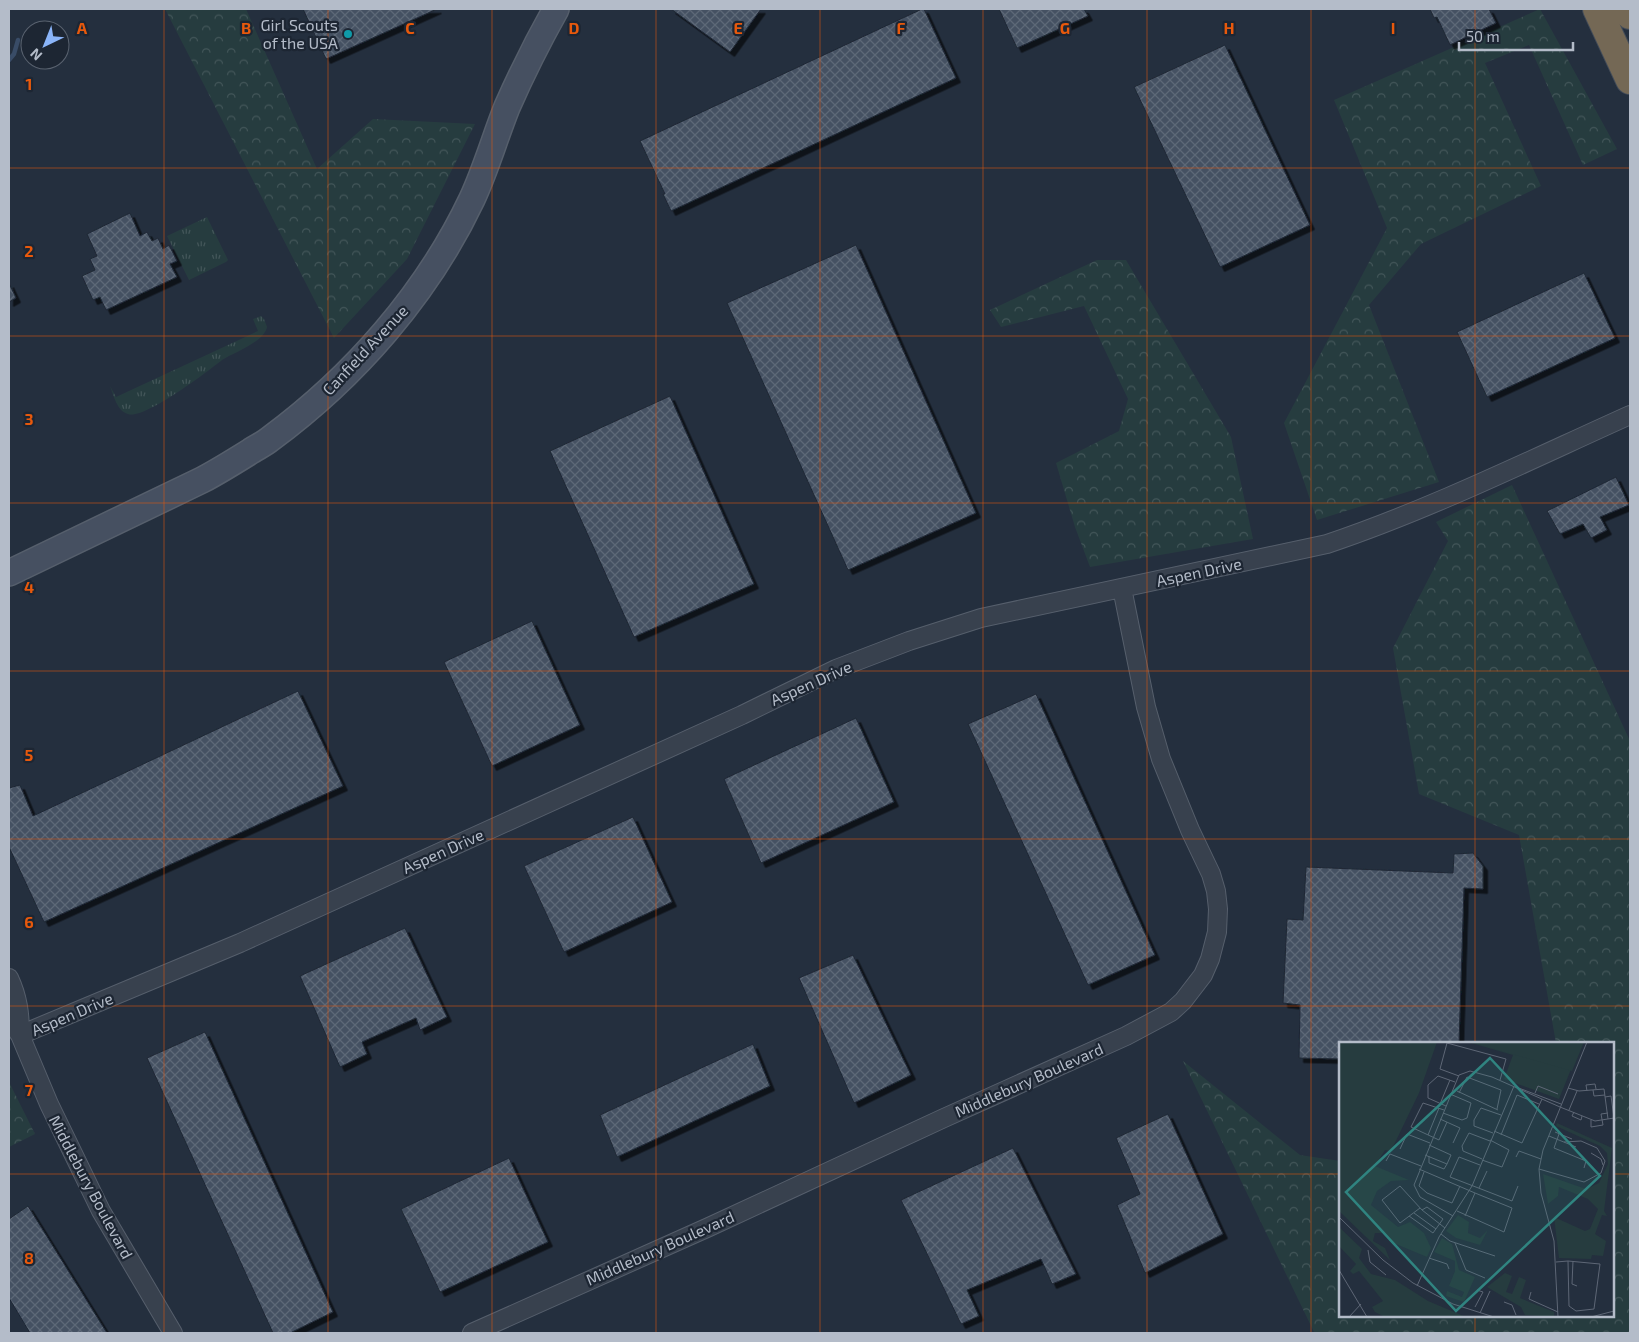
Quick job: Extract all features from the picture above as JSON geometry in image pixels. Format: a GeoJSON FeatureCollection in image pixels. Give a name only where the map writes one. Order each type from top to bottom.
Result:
{"type":"FeatureCollection","features":[{"type":"Feature","properties":{"kind":"highway"},"geometry":{"type":"LineString","coordinates":[[1597,9],[1630,80]]}},
{"type":"Feature","properties":{"kind":"highway"},"geometry":{"type":"LineString","coordinates":[[1627,9],[1630,16]]}},
{"type":"Feature","properties":{"kind":"street","name":"Canfield Avenue"},"geometry":{"type":"LineString","coordinates":[[9,573],[227,466],[268,441],[345,376],[403,310],[458,228],[474,196],[507,108],[533,51],[556,9]]}},
{"type":"Feature","properties":{"kind":"street","name":"Aspen Drive"},"geometry":{"type":"LineString","coordinates":[[20,1035],[254,937],[742,715],[836,669],[909,641],[981,618],[1327,544],[1353,536],[1435,504],[1630,415]]}},
{"type":"Feature","properties":{"kind":"street","name":"Middlebury Boulevard"},"geometry":{"type":"LineString","coordinates":[[472,1333],[718,1223],[934,1122],[1126,1036],[1171,1012],[1188,996],[1203,975],[1217,932],[1218,909],[1216,891],[1211,874],[1190,830],[1161,759],[1146,707],[1122,588]]}},
{"type":"Feature","properties":{"kind":"street","name":"Middlebury Boulevard"},"geometry":{"type":"LineString","coordinates":[[9,978],[18,1006],[20,1035]]}},
{"type":"Feature","properties":{"kind":"street","name":"Middlebury Boulevard"},"geometry":{"type":"LineString","coordinates":[[9,1019],[20,1035],[48,1104],[85,1180],[124,1251],[174,1333]]}},
{"type":"Feature","properties":{"kind":"green space"},"geometry":{"type":"Polygon","coordinates":[[[165,9],[246,9],[317,169],[373,119],[475,124],[407,259],[334,338],[165,9]]]}},
{"type":"Feature","properties":{"kind":"green space"},"geometry":{"type":"Polygon","coordinates":[[[1540,9],[1617,149],[1583,165],[1529,45],[1485,63],[1541,186],[1421,244],[1369,305],[1439,482],[1317,520],[1284,423],[1387,228],[1334,100],[1540,9]]]}},
{"type":"Feature","properties":{"kind":"green space"},"geometry":{"type":"Polygon","coordinates":[[[207,217],[228,260],[189,280],[167,236],[207,217]]]}},
{"type":"Feature","properties":{"kind":"green space"},"geometry":{"type":"Polygon","coordinates":[[[1097,260],[1126,260],[1231,437],[1253,539],[1090,567],[1075,527],[1056,463],[1119,431],[1128,399],[1084,306],[1001,327],[990,310],[1097,260]]]}},
{"type":"Feature","properties":{"kind":"green space"},"geometry":{"type":"Polygon","coordinates":[[[261,316],[267,327],[261,337],[255,342],[222,360],[161,403],[136,414],[128,414],[121,410],[110,386],[116,397],[258,331],[253,319],[261,316]]]}},
{"type":"Feature","properties":{"kind":"green space"},"geometry":{"type":"Polygon","coordinates":[[[1512,485],[1630,741],[1630,1333],[1310,1333],[1314,1332],[1183,1061],[1300,1155],[1339,1161],[1339,1317],[1614,1317],[1614,1042],[1556,1042],[1519,835],[1419,794],[1393,648],[1448,541],[1436,522],[1512,485]]]}},
{"type":"Feature","properties":{"kind":"green space"},"geometry":{"type":"Polygon","coordinates":[[[9,1082],[35,1134],[9,1147],[9,1082]]]}},
{"type":"Feature","properties":{"kind":"building","name":"Girl Scouts of the USA"},"geometry":{"type":"Polygon","coordinates":[[[303,9],[437,9],[326,59],[303,9]]]}},
{"type":"Feature","properties":{"kind":"building"},"geometry":{"type":"Polygon","coordinates":[[[671,9],[761,9],[730,52],[671,9]]]}},
{"type":"Feature","properties":{"kind":"building"},"geometry":{"type":"Polygon","coordinates":[[[924,9],[956,78],[671,211],[640,141],[924,9]]]}},
{"type":"Feature","properties":{"kind":"building"},"geometry":{"type":"Polygon","coordinates":[[[999,9],[1084,9],[1088,16],[1017,48],[999,9]]]}},
{"type":"Feature","properties":{"kind":"building"},"geometry":{"type":"Polygon","coordinates":[[[1430,9],[1489,9],[1496,23],[1450,45],[1437,17],[1434,18],[1430,9]]]}},
{"type":"Feature","properties":{"kind":"building"},"geometry":{"type":"Polygon","coordinates":[[[1225,45],[1310,225],[1220,267],[1134,87],[1225,45]]]}},
{"type":"Feature","properties":{"kind":"building"},"geometry":{"type":"Polygon","coordinates":[[[130,213],[140,236],[147,232],[152,241],[158,238],[163,249],[169,245],[177,261],[170,264],[177,277],[106,310],[100,297],[93,300],[82,276],[95,270],[90,259],[97,256],[87,234],[130,213]]]}},
{"type":"Feature","properties":{"kind":"building"},"geometry":{"type":"Polygon","coordinates":[[[856,245],[976,513],[848,570],[727,303],[856,245]]]}},
{"type":"Feature","properties":{"kind":"building"},"geometry":{"type":"Polygon","coordinates":[[[1584,273],[1615,338],[1487,397],[1457,332],[1584,273]]]}},
{"type":"Feature","properties":{"kind":"building"},"geometry":{"type":"Polygon","coordinates":[[[9,283],[16,298],[9,302],[9,283]]]}},
{"type":"Feature","properties":{"kind":"building"},"geometry":{"type":"Polygon","coordinates":[[[670,396],[754,584],[634,637],[550,451],[670,396]]]}},
{"type":"Feature","properties":{"kind":"building"},"geometry":{"type":"Polygon","coordinates":[[[1616,477],[1629,505],[1600,517],[1607,530],[1591,538],[1583,524],[1560,534],[1547,511],[1616,477]]]}},
{"type":"Feature","properties":{"kind":"building"},"geometry":{"type":"Polygon","coordinates":[[[532,621],[580,725],[492,766],[444,662],[532,621]]]}},
{"type":"Feature","properties":{"kind":"building"},"geometry":{"type":"Polygon","coordinates":[[[298,691],[343,786],[44,922],[9,847],[9,788],[20,785],[33,816],[298,691]]]}},
{"type":"Feature","properties":{"kind":"building"},"geometry":{"type":"Polygon","coordinates":[[[1036,694],[1155,955],[1088,985],[968,724],[1036,694]]]}},
{"type":"Feature","properties":{"kind":"building"},"geometry":{"type":"Polygon","coordinates":[[[856,718],[894,802],[761,863],[724,779],[856,718]]]}},
{"type":"Feature","properties":{"kind":"building"},"geometry":{"type":"Polygon","coordinates":[[[633,817],[672,902],[564,952],[524,866],[633,817]]]}},
{"type":"Feature","properties":{"kind":"building"},"geometry":{"type":"Polygon","coordinates":[[[1473,853],[1483,866],[1483,889],[1464,888],[1459,1042],[1339,1042],[1339,1059],[1299,1058],[1300,1005],[1283,1003],[1287,919],[1303,920],[1306,867],[1453,873],[1454,854],[1473,853]]]}},
{"type":"Feature","properties":{"kind":"building"},"geometry":{"type":"Polygon","coordinates":[[[405,928],[447,1017],[420,1030],[416,1018],[362,1042],[367,1054],[340,1067],[300,976],[405,928]]]}},
{"type":"Feature","properties":{"kind":"building"},"geometry":{"type":"Polygon","coordinates":[[[853,955],[911,1075],[854,1103],[799,978],[853,955]]]}},
{"type":"Feature","properties":{"kind":"building"},"geometry":{"type":"Polygon","coordinates":[[[205,1032],[333,1312],[290,1333],[273,1333],[147,1058],[205,1032]]]}},
{"type":"Feature","properties":{"kind":"building"},"geometry":{"type":"Polygon","coordinates":[[[753,1044],[770,1086],[617,1157],[600,1115],[753,1044]]]}},
{"type":"Feature","properties":{"kind":"building"},"geometry":{"type":"Polygon","coordinates":[[[1168,1114],[1223,1234],[1145,1273],[1117,1205],[1140,1194],[1116,1138],[1168,1114]]]}},
{"type":"Feature","properties":{"kind":"building"},"geometry":{"type":"Polygon","coordinates":[[[1013,1148],[1076,1274],[1052,1284],[1041,1259],[967,1290],[979,1316],[961,1324],[901,1200],[1013,1148]]]}},
{"type":"Feature","properties":{"kind":"building"},"geometry":{"type":"Polygon","coordinates":[[[509,1158],[548,1242],[440,1292],[401,1209],[509,1158]]]}},
{"type":"Feature","properties":{"kind":"building"},"geometry":{"type":"Polygon","coordinates":[[[28,1206],[107,1333],[30,1333],[9,1298],[9,1219],[28,1206]]]}},
{"type":"Feature","properties":{"kind":"waterway"},"geometry":{"type":"LineString","coordinates":[[9,60],[14,54],[18,40]]}},
{"type":"Feature","properties":{"kind":"place","name":"Girl Scouts of the USA"},"geometry":{"type":"Point","coordinates":[348,34]}}]}
